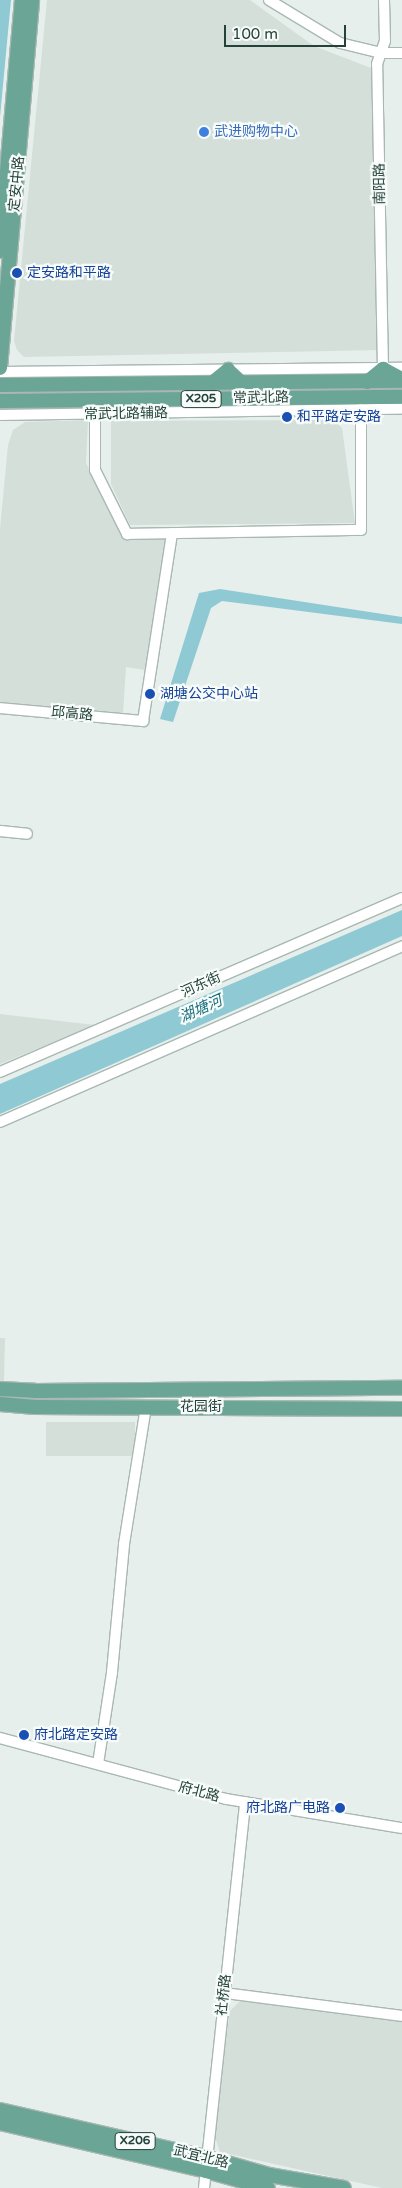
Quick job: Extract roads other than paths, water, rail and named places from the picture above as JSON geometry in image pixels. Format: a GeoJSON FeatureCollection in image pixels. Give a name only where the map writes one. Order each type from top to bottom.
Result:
{"type":"FeatureCollection","features":[{"type":"Feature","properties":{"kind":"main road","name":"定安中路"},"geometry":{"type":"LineString","coordinates":[[0,251],[22,0]]}},
{"type":"Feature","properties":{"kind":"main road","name":"定安中路"},"geometry":{"type":"LineString","coordinates":[[0,368],[32,0]]}},
{"type":"Feature","properties":{"kind":"main road"},"geometry":{"type":"LineString","coordinates":[[367,382],[383,369],[402,380]]}},
{"type":"Feature","properties":{"kind":"main road"},"geometry":{"type":"LineString","coordinates":[[212,383],[228,370],[242,383]]}},
{"type":"Feature","properties":{"kind":"main road","name":"常武北路"},"geometry":{"type":"LineString","coordinates":[[0,385],[367,382],[402,380]]}},
{"type":"Feature","properties":{"kind":"main road","name":"常武北路"},"geometry":{"type":"LineString","coordinates":[[0,401],[402,396]]}},
{"type":"Feature","properties":{"kind":"main road","name":"花园街"},"geometry":{"type":"LineString","coordinates":[[0,1389],[35,1391],[402,1388]]}},
{"type":"Feature","properties":{"kind":"main road","name":"花园街"},"geometry":{"type":"LineString","coordinates":[[0,1404],[35,1407],[402,1408]]}},
{"type":"Feature","properties":{"kind":"main road","name":"武宜北路"},"geometry":{"type":"LineString","coordinates":[[0,2110],[206,2164],[268,2188]]}},
{"type":"Feature","properties":{"kind":"main road","name":"武宜北路"},"geometry":{"type":"LineString","coordinates":[[0,2123],[206,2164],[344,2188]]}},
{"type":"Feature","properties":{"kind":"street"},"geometry":{"type":"LineString","coordinates":[[270,0],[340,42],[381,53],[402,53]]}},
{"type":"Feature","properties":{"kind":"street","name":"南阳路"},"geometry":{"type":"LineString","coordinates":[[383,369],[377,64],[385,41],[384,0]]}},
{"type":"Feature","properties":{"kind":"street"},"geometry":{"type":"LineString","coordinates":[[0,372],[402,368]]}},
{"type":"Feature","properties":{"kind":"street"},"geometry":{"type":"LineString","coordinates":[[95,414],[95,470],[127,534],[362,530],[361,409]]}},
{"type":"Feature","properties":{"kind":"street","name":"常武北路辅路"},"geometry":{"type":"LineString","coordinates":[[0,415],[402,409]]}},
{"type":"Feature","properties":{"kind":"street","name":"邱高路"},"geometry":{"type":"LineString","coordinates":[[0,708],[143,720],[172,533]]}},
{"type":"Feature","properties":{"kind":"street"},"geometry":{"type":"LineString","coordinates":[[0,831],[27,834]]}},
{"type":"Feature","properties":{"kind":"street","name":"河东街"},"geometry":{"type":"LineString","coordinates":[[0,1072],[402,898]]}},
{"type":"Feature","properties":{"kind":"street"},"geometry":{"type":"LineString","coordinates":[[0,1122],[402,946]]}},
{"type":"Feature","properties":{"kind":"street"},"geometry":{"type":"LineString","coordinates":[[98,1764],[112,1672],[124,1544],[146,1407]]}},
{"type":"Feature","properties":{"kind":"street","name":"府北路"},"geometry":{"type":"LineString","coordinates":[[0,1738],[245,1802],[402,1828]]}},
{"type":"Feature","properties":{"kind":"street","name":"社桥路"},"geometry":{"type":"LineString","coordinates":[[204,2188],[245,1802]]}},
{"type":"Feature","properties":{"kind":"street"},"geometry":{"type":"LineString","coordinates":[[225,1992],[402,2016]]}},
{"type":"Feature","properties":{"kind":"water"},"geometry":{"type":"Polygon","coordinates":[[[0,0],[11,0],[0,117],[0,0]]]}},
{"type":"Feature","properties":{"kind":"water"},"geometry":{"type":"Polygon","coordinates":[[[220,589],[402,617],[402,624],[222,601],[211,608],[173,722],[160,719],[199,593],[220,589]]]}},
{"type":"Feature","properties":{"kind":"water","name":"湖塘河"},"geometry":{"type":"Polygon","coordinates":[[[402,910],[402,936],[0,1114],[0,1084],[402,910]]]}},
{"type":"Feature","properties":{"kind":"place","name":"武进购物中心"},"geometry":{"type":"Point","coordinates":[204,132]}},
{"type":"Feature","properties":{"kind":"place","name":"定安路和平路"},"geometry":{"type":"Point","coordinates":[17,273]}},
{"type":"Feature","properties":{"kind":"place","name":"和平路定安路"},"geometry":{"type":"Point","coordinates":[287,417]}},
{"type":"Feature","properties":{"kind":"place","name":"湖塘公交中心站"},"geometry":{"type":"Point","coordinates":[150,694]}},
{"type":"Feature","properties":{"kind":"place","name":"府北路定安路"},"geometry":{"type":"Point","coordinates":[24,1735]}},
{"type":"Feature","properties":{"kind":"place","name":"府北路广电路"},"geometry":{"type":"Point","coordinates":[340,1808]}}]}
